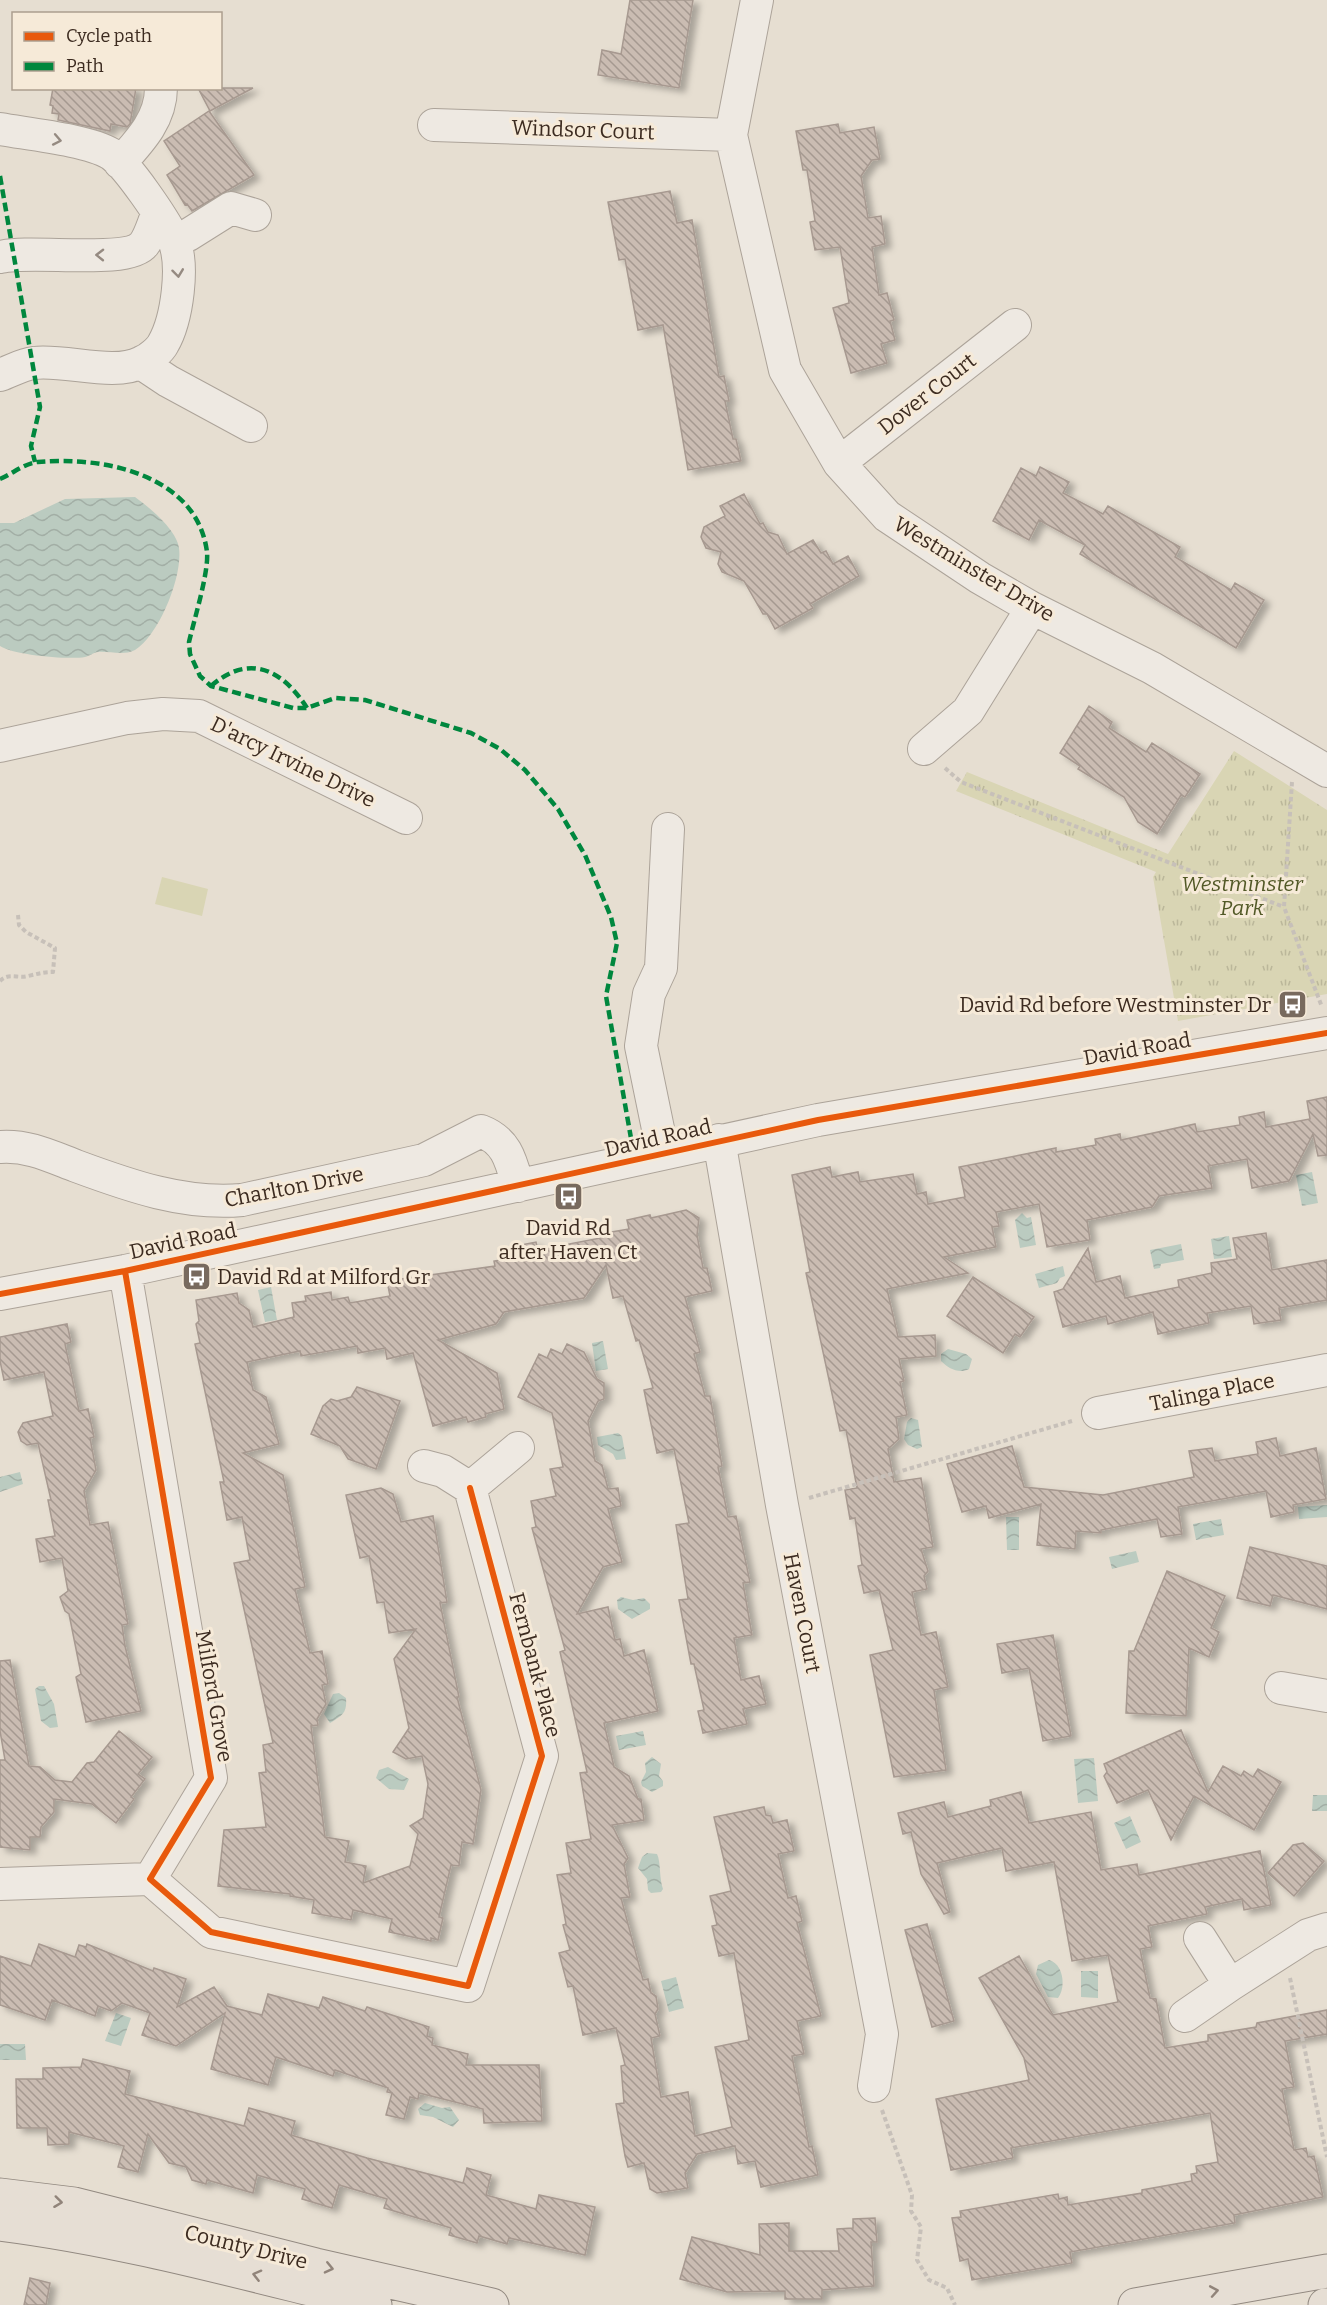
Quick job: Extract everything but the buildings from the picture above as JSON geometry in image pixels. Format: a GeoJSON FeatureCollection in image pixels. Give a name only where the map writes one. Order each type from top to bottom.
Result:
{"type":"FeatureCollection","features":[{"type":"Feature","properties":{"kind":"main road","name":"County Drive"},"geometry":{"type":"LineString","coordinates":[[0,2195],[74,2204],[316,2265],[492,2305]]}},
{"type":"Feature","properties":{"kind":"main road","name":"County Drive"},"geometry":{"type":"LineString","coordinates":[[0,2224],[63,2232],[205,2262],[375,2305]]}},
{"type":"Feature","properties":{"kind":"main road"},"geometry":{"type":"LineString","coordinates":[[1135,2305],[1327,2271]]}},
{"type":"Feature","properties":{"kind":"street","name":"Westminster Drive"},"geometry":{"type":"LineString","coordinates":[[757,0],[731,135],[785,370],[839,463],[887,516],[980,578],[1032,608],[1152,668],[1327,770]]}},
{"type":"Feature","properties":{"kind":"street"},"geometry":{"type":"LineString","coordinates":[[120,163],[148,131],[159,108],[161,90]]}},
{"type":"Feature","properties":{"kind":"street","name":"Windsor Court"},"geometry":{"type":"LineString","coordinates":[[434,125],[731,135]]}},
{"type":"Feature","properties":{"kind":"street"},"geometry":{"type":"LineString","coordinates":[[0,129],[83,145],[110,154],[120,163],[165,227],[179,284],[176,307],[162,346],[141,363],[112,368],[73,363],[33,363],[0,375]]}},
{"type":"Feature","properties":{"kind":"street"},"geometry":{"type":"LineString","coordinates":[[165,227],[188,235],[231,208],[255,215]]}},
{"type":"Feature","properties":{"kind":"street"},"geometry":{"type":"LineString","coordinates":[[0,256],[13,254],[103,256],[131,254],[165,227]]}},
{"type":"Feature","properties":{"kind":"street","name":"Dover Court"},"geometry":{"type":"LineString","coordinates":[[839,463],[1015,325]]}},
{"type":"Feature","properties":{"kind":"street"},"geometry":{"type":"LineString","coordinates":[[141,363],[168,381],[251,426]]}},
{"type":"Feature","properties":{"kind":"street"},"geometry":{"type":"LineString","coordinates":[[924,749],[968,711],[1032,608]]}},
{"type":"Feature","properties":{"kind":"street","name":"D'arcy Irvine Drive"},"geometry":{"type":"LineString","coordinates":[[0,746],[127,718],[163,714],[199,716],[406,818]]}},
{"type":"Feature","properties":{"kind":"street"},"geometry":{"type":"LineString","coordinates":[[663,1153],[641,1046],[649,994],[661,968],[668,829]]}},
{"type":"Feature","properties":{"kind":"street","name":"David Road"},"geometry":{"type":"LineString","coordinates":[[0,1294],[125,1271],[719,1140],[1325,1021]]}},
{"type":"Feature","properties":{"kind":"street","name":"Charlton Drive"},"geometry":{"type":"LineString","coordinates":[[0,1147],[40,1150],[76,1166],[166,1196],[220,1202],[243,1200],[424,1160],[481,1131],[494,1136],[504,1144],[518,1186]]}},
{"type":"Feature","properties":{"kind":"street","name":"Haven Court"},"geometry":{"type":"LineString","coordinates":[[719,1140],[782,1505],[882,2034],[874,2086]]}},
{"type":"Feature","properties":{"kind":"street","name":"Milford Grove"},"geometry":{"type":"LineString","coordinates":[[125,1271],[211,1778],[150,1879]]}},
{"type":"Feature","properties":{"kind":"street","name":"Talinga Place"},"geometry":{"type":"LineString","coordinates":[[1098,1413],[1327,1370]]}},
{"type":"Feature","properties":{"kind":"street"},"geometry":{"type":"LineString","coordinates":[[424,1466],[442,1472],[470,1488],[518,1448]]}},
{"type":"Feature","properties":{"kind":"street","name":"Fernbank Place"},"geometry":{"type":"LineString","coordinates":[[150,1879],[211,1932],[468,1986],[542,1756],[470,1488]]}},
{"type":"Feature","properties":{"kind":"street"},"geometry":{"type":"LineString","coordinates":[[1281,1688],[1327,1695]]}},
{"type":"Feature","properties":{"kind":"street"},"geometry":{"type":"LineString","coordinates":[[0,1884],[150,1879]]}},
{"type":"Feature","properties":{"kind":"street"},"geometry":{"type":"LineString","coordinates":[[1185,2016],[1308,1935],[1327,1929]]}},
{"type":"Feature","properties":{"kind":"street"},"geometry":{"type":"LineString","coordinates":[[1200,1938],[1230,1985]]}},
{"type":"Feature","properties":{"kind":"path"},"geometry":{"type":"LineString","coordinates":[[924,749],[961,782],[1284,907]]}},
{"type":"Feature","properties":{"kind":"path"},"geometry":{"type":"LineString","coordinates":[[1294,751],[1284,907],[1325,1021]]}},
{"type":"Feature","properties":{"kind":"path"},"geometry":{"type":"LineString","coordinates":[[0,981],[14,975],[27,977],[36,972],[53,972],[55,948],[26,932],[19,925],[18,915]]}},
{"type":"Feature","properties":{"kind":"path"},"geometry":{"type":"LineString","coordinates":[[782,1505],[1098,1413]]}},
{"type":"Feature","properties":{"kind":"path"},"geometry":{"type":"LineString","coordinates":[[1284,1951],[1327,2157]]}},
{"type":"Feature","properties":{"kind":"path"},"geometry":{"type":"LineString","coordinates":[[874,2086],[912,2195],[911,2211],[921,2227],[916,2260],[928,2280],[947,2288],[955,2305]]}},
{"type":"Feature","properties":{"kind":"green space","name":"Westminster Park"},"geometry":{"type":"Polygon","coordinates":[[[1234,751],[1327,810],[1327,994],[1178,1021],[1153,877],[1156,872],[956,791],[967,772],[1168,854],[1234,751]]]}},
{"type":"Feature","properties":{"kind":"green space"},"geometry":{"type":"Polygon","coordinates":[[[162,877],[208,889],[202,916],[155,904],[162,877]]]}},
{"type":"Feature","properties":{"kind":"water"},"geometry":{"type":"Polygon","coordinates":[[[135,497],[168,527],[179,548],[177,574],[168,604],[153,632],[144,642],[130,652],[98,652],[77,658],[28,654],[0,646],[0,523],[14,523],[65,499],[135,497]]]}},
{"type":"Feature","properties":{"kind":"water"},"geometry":{"type":"Polygon","coordinates":[[[1312,1172],[1318,1203],[1302,1206],[1296,1175],[1312,1172]]]}},
{"type":"Feature","properties":{"kind":"water"},"geometry":{"type":"Polygon","coordinates":[[[1022,1213],[1027,1218],[1031,1217],[1036,1245],[1020,1248],[1015,1220],[1022,1213]]]}},
{"type":"Feature","properties":{"kind":"water"},"geometry":{"type":"Polygon","coordinates":[[[1229,1236],[1232,1257],[1214,1259],[1211,1239],[1229,1236]]]}},
{"type":"Feature","properties":{"kind":"water"},"geometry":{"type":"Polygon","coordinates":[[[1181,1244],[1184,1260],[1161,1264],[1160,1268],[1154,1269],[1150,1250],[1181,1244]]]}},
{"type":"Feature","properties":{"kind":"water"},"geometry":{"type":"Polygon","coordinates":[[[1063,1266],[1065,1276],[1057,1283],[1039,1288],[1035,1274],[1063,1266]]]}},
{"type":"Feature","properties":{"kind":"water"},"geometry":{"type":"Polygon","coordinates":[[[271,1287],[277,1320],[265,1322],[258,1290],[271,1287]]]}},
{"type":"Feature","properties":{"kind":"water"},"geometry":{"type":"Polygon","coordinates":[[[603,1341],[608,1369],[596,1371],[592,1343],[603,1341]]]}},
{"type":"Feature","properties":{"kind":"water"},"geometry":{"type":"Polygon","coordinates":[[[948,1349],[966,1354],[972,1359],[969,1369],[954,1370],[941,1361],[941,1354],[948,1349]]]}},
{"type":"Feature","properties":{"kind":"water"},"geometry":{"type":"Polygon","coordinates":[[[911,1418],[918,1420],[922,1447],[917,1449],[908,1445],[904,1439],[907,1422],[911,1418]]]}},
{"type":"Feature","properties":{"kind":"water"},"geometry":{"type":"Polygon","coordinates":[[[618,1433],[622,1436],[626,1459],[616,1460],[613,1454],[598,1445],[597,1437],[618,1433]]]}},
{"type":"Feature","properties":{"kind":"water"},"geometry":{"type":"Polygon","coordinates":[[[20,1472],[23,1484],[0,1492],[0,1477],[20,1472]]]}},
{"type":"Feature","properties":{"kind":"water"},"geometry":{"type":"Polygon","coordinates":[[[1327,1505],[1327,1517],[1299,1519],[1298,1507],[1327,1505]]]}},
{"type":"Feature","properties":{"kind":"water"},"geometry":{"type":"Polygon","coordinates":[[[1006,1517],[1019,1517],[1019,1550],[1007,1550],[1006,1517]]]}},
{"type":"Feature","properties":{"kind":"water"},"geometry":{"type":"Polygon","coordinates":[[[1221,1519],[1224,1535],[1196,1540],[1193,1524],[1221,1519]]]}},
{"type":"Feature","properties":{"kind":"water"},"geometry":{"type":"Polygon","coordinates":[[[1136,1551],[1139,1562],[1112,1569],[1109,1557],[1136,1551]]]}},
{"type":"Feature","properties":{"kind":"water"},"geometry":{"type":"Polygon","coordinates":[[[621,1597],[633,1600],[644,1598],[650,1604],[650,1609],[632,1619],[618,1609],[617,1600],[621,1597]]]}},
{"type":"Feature","properties":{"kind":"water"},"geometry":{"type":"Polygon","coordinates":[[[44,1686],[54,1704],[58,1727],[50,1728],[41,1721],[35,1689],[44,1686]]]}},
{"type":"Feature","properties":{"kind":"water"},"geometry":{"type":"Polygon","coordinates":[[[339,1693],[346,1698],[346,1707],[341,1715],[330,1723],[324,1714],[333,1694],[339,1693]]]}},
{"type":"Feature","properties":{"kind":"water"},"geometry":{"type":"Polygon","coordinates":[[[643,1731],[646,1745],[619,1750],[616,1736],[643,1731]]]}},
{"type":"Feature","properties":{"kind":"water"},"geometry":{"type":"Polygon","coordinates":[[[652,1757],[661,1764],[659,1776],[663,1781],[663,1786],[652,1792],[642,1786],[641,1782],[646,1772],[645,1763],[652,1757]]]}},
{"type":"Feature","properties":{"kind":"water"},"geometry":{"type":"Polygon","coordinates":[[[1094,1758],[1098,1801],[1078,1803],[1074,1759],[1094,1758]]]}},
{"type":"Feature","properties":{"kind":"water"},"geometry":{"type":"Polygon","coordinates":[[[388,1767],[409,1779],[404,1790],[389,1789],[376,1778],[379,1770],[388,1767]]]}},
{"type":"Feature","properties":{"kind":"water"},"geometry":{"type":"Polygon","coordinates":[[[1313,1795],[1327,1795],[1327,1811],[1312,1811],[1313,1795]]]}},
{"type":"Feature","properties":{"kind":"water"},"geometry":{"type":"Polygon","coordinates":[[[1130,1816],[1141,1842],[1126,1849],[1114,1823],[1130,1816]]]}},
{"type":"Feature","properties":{"kind":"water"},"geometry":{"type":"Polygon","coordinates":[[[647,1853],[657,1854],[663,1889],[661,1892],[651,1893],[648,1890],[647,1879],[638,1868],[642,1857],[647,1853]]]}},
{"type":"Feature","properties":{"kind":"water"},"geometry":{"type":"Polygon","coordinates":[[[1049,1960],[1054,1962],[1061,1971],[1063,1983],[1058,1998],[1048,1997],[1036,1974],[1038,1965],[1049,1960]]]}},
{"type":"Feature","properties":{"kind":"water"},"geometry":{"type":"Polygon","coordinates":[[[1081,1971],[1098,1971],[1098,1998],[1081,1997],[1081,1971]]]}},
{"type":"Feature","properties":{"kind":"water"},"geometry":{"type":"Polygon","coordinates":[[[676,1977],[684,2008],[669,2012],[661,1981],[676,1977]]]}},
{"type":"Feature","properties":{"kind":"water"},"geometry":{"type":"Polygon","coordinates":[[[116,2013],[131,2018],[121,2046],[105,2041],[116,2013]]]}},
{"type":"Feature","properties":{"kind":"water"},"geometry":{"type":"Polygon","coordinates":[[[0,2044],[25,2044],[26,2060],[0,2060],[0,2044]]]}},
{"type":"Feature","properties":{"kind":"water"},"geometry":{"type":"Polygon","coordinates":[[[425,2103],[442,2108],[450,2107],[459,2120],[453,2127],[433,2117],[420,2115],[418,2109],[425,2103]]]}},
{"type":"Feature","properties":{"kind":"marked path"},"geometry":{"type":"LineString","coordinates":[[0,176],[40,407],[31,446],[35,462]]}},
{"type":"Feature","properties":{"kind":"marked path"},"geometry":{"type":"LineString","coordinates":[[0,479],[23,466],[38,462],[90,463],[117,467],[143,476],[166,488],[185,504],[199,525],[207,552],[204,583],[189,642],[190,654],[200,676],[211,686],[293,708],[307,708],[335,698],[365,700],[471,733],[500,749],[525,770],[558,809],[585,855],[611,917],[617,943],[606,996],[635,1161]]}},
{"type":"Feature","properties":{"kind":"marked path"},"geometry":{"type":"LineString","coordinates":[[211,686],[239,670],[251,668],[264,670],[287,683],[307,708]]}},
{"type":"Feature","properties":{"kind":"cycle path"},"geometry":{"type":"LineString","coordinates":[[0,1294],[125,1271],[818,1120],[1327,1033]]}},
{"type":"Feature","properties":{"kind":"cycle path"},"geometry":{"type":"LineString","coordinates":[[125,1271],[211,1778],[150,1879],[211,1932],[468,1986],[542,1756],[470,1488]]}},
{"type":"Feature","properties":{"kind":"place","name":"David Rd before Westminster Dr"},"geometry":{"type":"Point","coordinates":[1292,1005]}},
{"type":"Feature","properties":{"kind":"place","name":"David Rd after Haven Ct"},"geometry":{"type":"Point","coordinates":[568,1197]}},
{"type":"Feature","properties":{"kind":"place","name":"David Rd at Milford Gr"},"geometry":{"type":"Point","coordinates":[196,1277]}}]}
